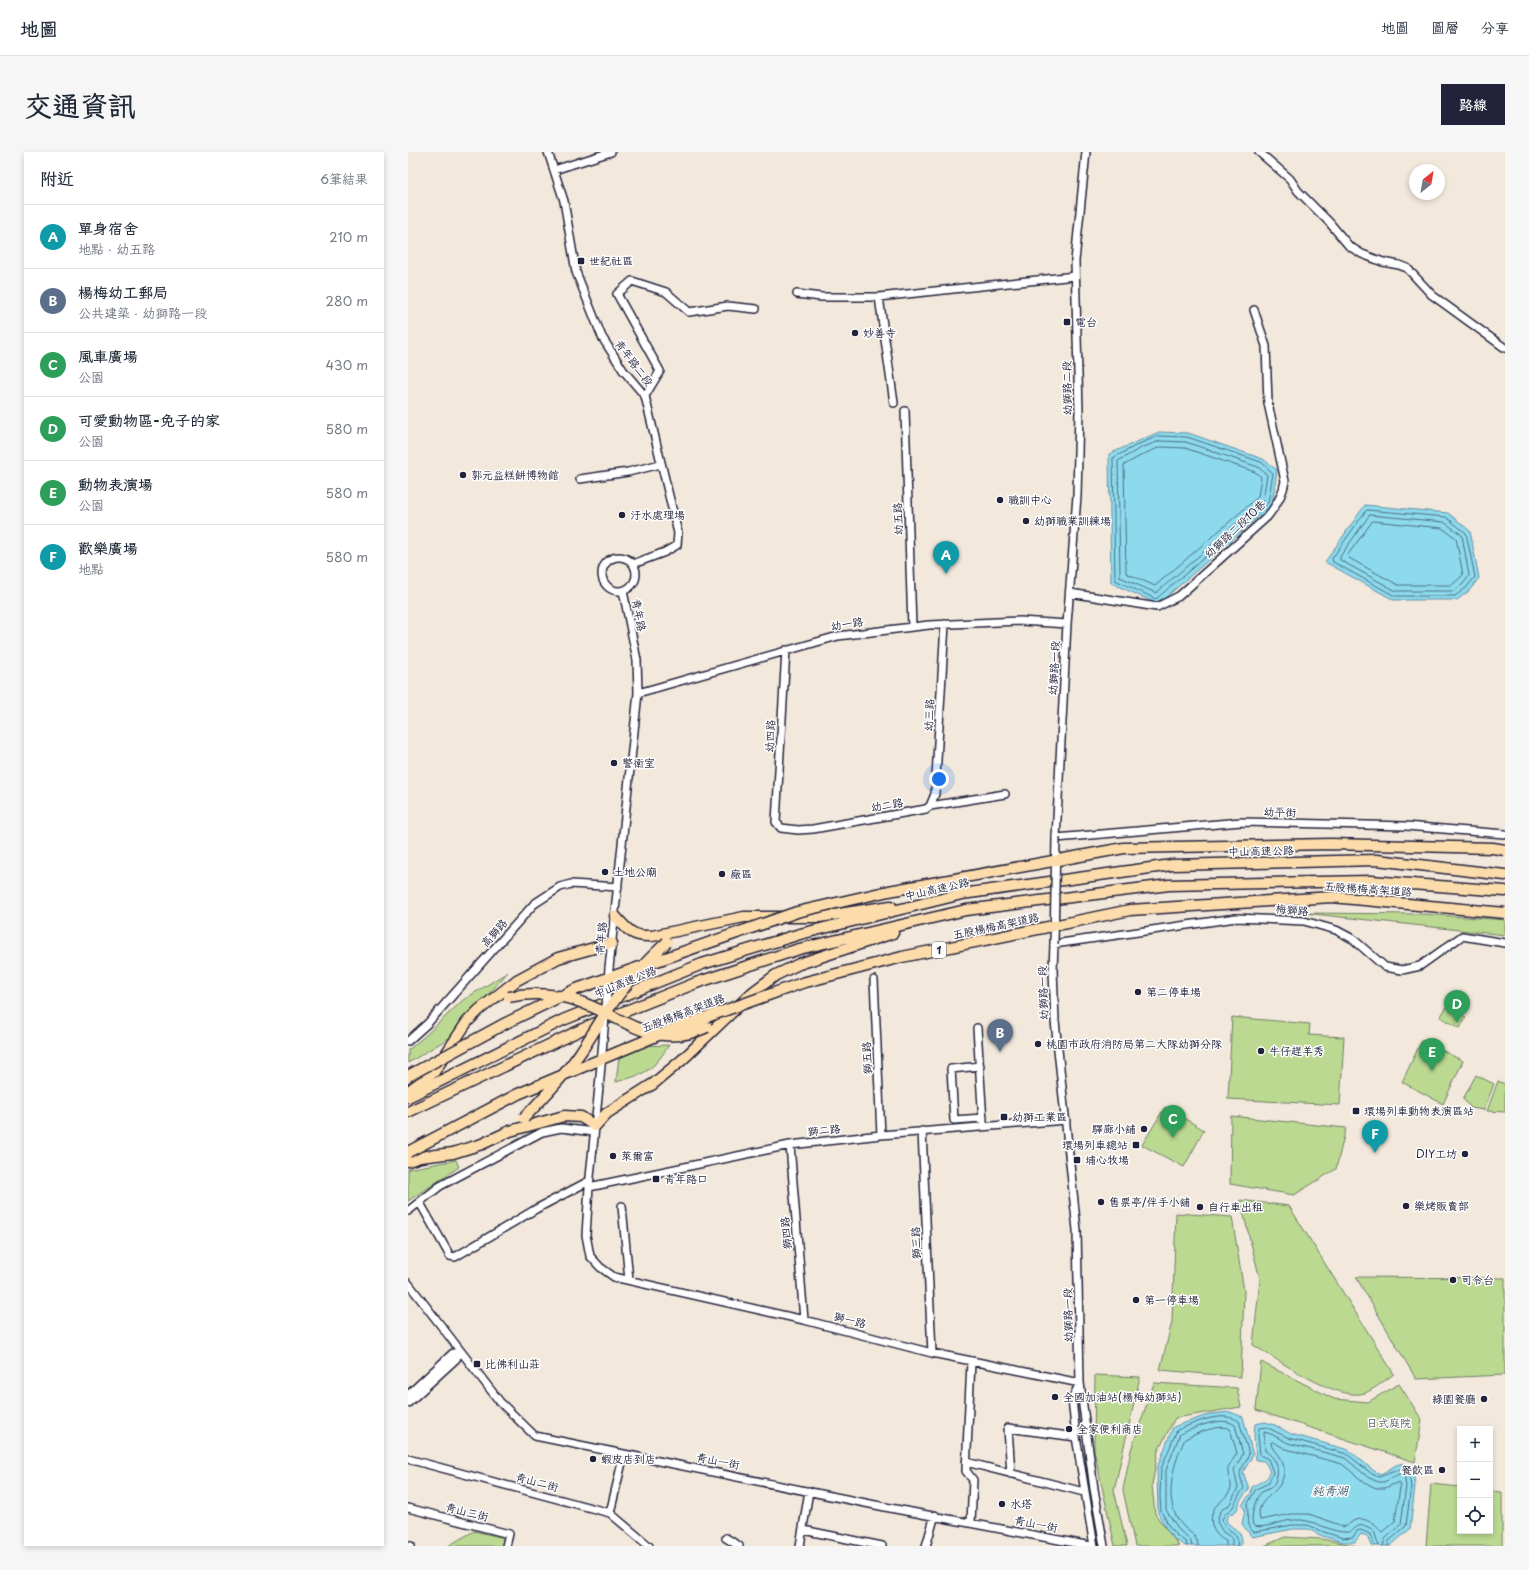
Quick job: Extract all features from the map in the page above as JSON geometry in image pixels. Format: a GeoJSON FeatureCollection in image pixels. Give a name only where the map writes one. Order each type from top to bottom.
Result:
{"type":"FeatureCollection","features":[{"type":"Feature","properties":{"kind":"highway"},"geometry":{"type":"LineString","coordinates":[[408,1076],[506,1023],[574,990],[797,912],[889,891],[1124,848],[1331,844],[1493,848],[1505,850]]}},
{"type":"Feature","properties":{"kind":"highway","name":"中山高速公路"},"geometry":{"type":"LineString","coordinates":[[408,1097],[563,1020],[702,964],[800,934],[962,894],[1172,865],[1377,860],[1505,875]]}},
{"type":"Feature","properties":{"kind":"highway"},"geometry":{"type":"LineString","coordinates":[[408,1112],[591,1025],[696,983],[799,949],[966,910],[1169,885],[1371,881],[1505,891]]}},
{"type":"Feature","properties":{"kind":"highway"},"geometry":{"type":"LineString","coordinates":[[615,916],[630,933],[641,937],[744,917],[819,918],[962,894]]}},
{"type":"Feature","properties":{"kind":"highway","name":"五股楊梅高架道路"},"geometry":{"type":"LineString","coordinates":[[408,1152],[518,1094],[672,1029],[802,983],[902,957],[1130,910],[1332,897],[1505,913]]}},
{"type":"Feature","properties":{"kind":"highway"},"geometry":{"type":"LineString","coordinates":[[408,1161],[420,1157],[453,1153],[482,1144],[510,1132],[564,1116],[581,1117],[595,1129],[607,1113],[653,1084],[682,1060],[753,992],[782,972],[799,964],[948,915]]}},
{"type":"Feature","properties":{"kind":"highway"},"geometry":{"type":"LineString","coordinates":[[510,1132],[557,1083],[581,1052],[606,1013],[649,958],[667,942],[696,926]]}},
{"type":"Feature","properties":{"kind":"highway"},"geometry":{"type":"LineString","coordinates":[[408,1091],[434,1072],[467,1022],[490,1001],[517,980],[558,958],[612,943]]}},
{"type":"Feature","properties":{"kind":"highway"},"geometry":{"type":"LineString","coordinates":[[490,1001],[522,994],[548,995],[575,1000],[606,1013],[637,1030],[666,1036],[696,1032],[726,1018]]}},
{"type":"Feature","properties":{"kind":"street","name":"青年路二段"},"geometry":{"type":"LineString","coordinates":[[548,152],[564,201],[576,272],[602,337],[623,370],[646,396],[678,533],[677,545],[665,552],[633,564]]}},
{"type":"Feature","properties":{"kind":"street"},"geometry":{"type":"LineString","coordinates":[[554,170],[611,152]]}},
{"type":"Feature","properties":{"kind":"street","name":"幼獅路二段"},"geometry":{"type":"LineString","coordinates":[[1067,624],[1077,496],[1079,411],[1075,261],[1086,152]]}},
{"type":"Feature","properties":{"kind":"street"},"geometry":{"type":"LineString","coordinates":[[1259,152],[1290,179],[1298,191],[1329,222],[1349,246],[1362,254],[1383,262],[1407,268],[1432,296],[1505,348]]}},
{"type":"Feature","properties":{"kind":"street"},"geometry":{"type":"LineString","coordinates":[[797,294],[821,297],[879,297],[1075,276]]}},
{"type":"Feature","properties":{"kind":"street"},"geometry":{"type":"LineString","coordinates":[[646,396],[660,371],[617,294],[632,281],[666,292],[689,312],[728,306],[756,309]]}},
{"type":"Feature","properties":{"kind":"street"},"geometry":{"type":"LineString","coordinates":[[879,297],[894,403]]}},
{"type":"Feature","properties":{"kind":"street","name":"幼獅路二段10巷"},"geometry":{"type":"LineString","coordinates":[[1070,593],[1157,607],[1179,596],[1267,517],[1276,506],[1284,490],[1286,480],[1268,403],[1266,346],[1254,310]]}},
{"type":"Feature","properties":{"kind":"street","name":"幼五路"},"geometry":{"type":"LineString","coordinates":[[906,411],[912,627]]}},
{"type":"Feature","properties":{"kind":"street"},"geometry":{"type":"LineString","coordinates":[[580,479],[628,472],[661,464]]}},
{"type":"Feature","properties":{"kind":"street","name":"青年路"},"geometry":{"type":"LineString","coordinates":[[620,557],[627,559],[633,564],[636,578],[631,586],[623,591],[615,591],[608,588],[603,583],[601,576],[602,568],[606,562],[612,558],[620,557]]}},
{"type":"Feature","properties":{"kind":"street","name":"青年路"},"geometry":{"type":"LineString","coordinates":[[614,1277],[600,1267],[590,1256],[586,1235],[589,1184],[609,968],[638,693],[637,660],[623,591]]}},
{"type":"Feature","properties":{"kind":"street","name":"幼一路"},"geometry":{"type":"LineString","coordinates":[[638,693],[838,636],[945,624],[1020,621],[1067,624]]}},
{"type":"Feature","properties":{"kind":"street","name":"幼三路"},"geometry":{"type":"LineString","coordinates":[[930,806],[935,794],[945,624]]}},
{"type":"Feature","properties":{"kind":"street","name":"幼獅路一段"},"geometry":{"type":"LineString","coordinates":[[1067,624],[1056,838],[1053,970],[1055,1021],[1077,1230],[1080,1383],[1094,1489],[1104,1545]]}},
{"type":"Feature","properties":{"kind":"street","name":"幼四路"},"geometry":{"type":"LineString","coordinates":[[776,822],[786,650]]}},
{"type":"Feature","properties":{"kind":"street","name":"幼二路"},"geometry":{"type":"LineString","coordinates":[[776,822],[781,828],[798,830],[926,809],[930,806],[1005,794]]}},
{"type":"Feature","properties":{"kind":"street","name":"幼平街"},"geometry":{"type":"LineString","coordinates":[[1056,838],[1241,822],[1406,826],[1505,834]]}},
{"type":"Feature","properties":{"kind":"street","name":"高獅路"},"geometry":{"type":"LineString","coordinates":[[408,1041],[428,1024],[534,904],[560,887],[571,884],[618,887]]}},
{"type":"Feature","properties":{"kind":"street","name":"梅獅路"},"geometry":{"type":"LineString","coordinates":[[1054,944],[1236,918],[1304,921],[1336,930],[1353,938],[1385,967],[1402,970],[1420,966],[1462,936],[1505,944]]}},
{"type":"Feature","properties":{"kind":"street","name":"獅五路"},"geometry":{"type":"LineString","coordinates":[[874,980],[881,1134]]}},
{"type":"Feature","properties":{"kind":"street"},"geometry":{"type":"LineString","coordinates":[[977,1028],[983,1126]]}},
{"type":"Feature","properties":{"kind":"street"},"geometry":{"type":"LineString","coordinates":[[980,1066],[952,1069],[954,1120],[983,1118]]}},
{"type":"Feature","properties":{"kind":"street","name":"獅二路"},"geometry":{"type":"LineString","coordinates":[[420,1203],[450,1256],[455,1257],[536,1209],[589,1184],[790,1145],[881,1134],[1066,1120]]}},
{"type":"Feature","properties":{"kind":"street"},"geometry":{"type":"LineString","coordinates":[[408,1211],[440,1186],[542,1132],[561,1128],[595,1129]]}},
{"type":"Feature","properties":{"kind":"street","name":"獅三路"},"geometry":{"type":"LineString","coordinates":[[922,1131],[932,1353]]}},
{"type":"Feature","properties":{"kind":"street","name":"獅四路"},"geometry":{"type":"LineString","coordinates":[[790,1145],[804,1320]]}},
{"type":"Feature","properties":{"kind":"street"},"geometry":{"type":"LineString","coordinates":[[622,1206],[629,1280]]}},
{"type":"Feature","properties":{"kind":"street","name":"獅一路"},"geometry":{"type":"LineString","coordinates":[[614,1277],[804,1320],[971,1362],[1080,1383]]}},
{"type":"Feature","properties":{"kind":"street","name":"青山一街"},"geometry":{"type":"LineString","coordinates":[[408,1284],[500,1402],[535,1436],[1094,1546]]}},
{"type":"Feature","properties":{"kind":"street"},"geometry":{"type":"LineString","coordinates":[[408,1384],[410,1392],[453,1353],[460,1351]]}},
{"type":"Feature","properties":{"kind":"street"},"geometry":{"type":"LineString","coordinates":[[408,1403],[456,1359],[460,1351]]}},
{"type":"Feature","properties":{"kind":"street"},"geometry":{"type":"LineString","coordinates":[[971,1362],[966,1462],[966,1471],[973,1480],[971,1522]]}},
{"type":"Feature","properties":{"kind":"street","name":"幼獅路一段"},"geometry":{"type":"LineString","coordinates":[[1080,1383],[1072,1399],[1084,1492],[1094,1546]]}},
{"type":"Feature","properties":{"kind":"street"},"geometry":{"type":"LineString","coordinates":[[1011,1474],[1008,1428],[1076,1437]]}},
{"type":"Feature","properties":{"kind":"street"},"geometry":{"type":"LineString","coordinates":[[610,1513],[624,1454]]}},
{"type":"Feature","properties":{"kind":"street","name":"青山二街"},"geometry":{"type":"LineString","coordinates":[[408,1459],[610,1513],[649,1546]]}},
{"type":"Feature","properties":{"kind":"street"},"geometry":{"type":"LineString","coordinates":[[966,1462],[1084,1492]]}},
{"type":"Feature","properties":{"kind":"street"},"geometry":{"type":"LineString","coordinates":[[800,1546],[809,1491]]}},
{"type":"Feature","properties":{"kind":"street","name":"青山三街"},"geometry":{"type":"LineString","coordinates":[[408,1508],[509,1534],[506,1546]]}},
{"type":"Feature","properties":{"kind":"street"},"geometry":{"type":"LineString","coordinates":[[926,1546],[935,1515]]}},
{"type":"Feature","properties":{"kind":"street"},"geometry":{"type":"LineString","coordinates":[[803,1530],[882,1546]]}},
{"type":"Feature","properties":{"kind":"street"},"geometry":{"type":"LineString","coordinates":[[726,1538],[739,1546]]}},
{"type":"Feature","properties":{"kind":"street"},"geometry":{"type":"LineString","coordinates":[[408,1545],[412,1546]]}},
{"type":"Feature","properties":{"kind":"street"},"geometry":{"type":"LineString","coordinates":[[1094,1546],[1104,1545]]}},
{"type":"Feature","properties":{"kind":"green space"},"geometry":{"type":"Polygon","coordinates":[[[1304,913],[1422,914],[1505,920],[1505,935],[1304,913]]]}},
{"type":"Feature","properties":{"kind":"green space"},"geometry":{"type":"Polygon","coordinates":[[[508,972],[452,1036],[408,1063],[408,1050],[463,1000],[508,972]]]}},
{"type":"Feature","properties":{"kind":"green space"},"geometry":{"type":"Polygon","coordinates":[[[1447,1007],[1466,1017],[1460,1028],[1440,1017],[1447,1007]]]}},
{"type":"Feature","properties":{"kind":"green space"},"geometry":{"type":"Polygon","coordinates":[[[1232,1017],[1310,1024],[1309,1035],[1344,1037],[1340,1105],[1228,1099],[1232,1017]]]}},
{"type":"Feature","properties":{"kind":"green space"},"geometry":{"type":"Polygon","coordinates":[[[1422,1040],[1463,1061],[1443,1104],[1402,1082],[1422,1040]]]}},
{"type":"Feature","properties":{"kind":"green space"},"geometry":{"type":"Polygon","coordinates":[[[669,1045],[658,1061],[647,1071],[634,1077],[616,1082],[619,1057],[641,1046],[669,1045]]]}},
{"type":"Feature","properties":{"kind":"green space"},"geometry":{"type":"Polygon","coordinates":[[[1476,1075],[1494,1084],[1484,1110],[1471,1108],[1463,1099],[1476,1075]]]}},
{"type":"Feature","properties":{"kind":"green space"},"geometry":{"type":"Polygon","coordinates":[[[1498,1081],[1505,1084],[1505,1112],[1487,1111],[1498,1081]]]}},
{"type":"Feature","properties":{"kind":"green space"},"geometry":{"type":"Polygon","coordinates":[[[1165,1107],[1204,1130],[1184,1167],[1142,1145],[1165,1107]]]}},
{"type":"Feature","properties":{"kind":"green space"},"geometry":{"type":"Polygon","coordinates":[[[1231,1116],[1346,1128],[1336,1169],[1294,1195],[1230,1184],[1231,1116]]]}},
{"type":"Feature","properties":{"kind":"green space"},"geometry":{"type":"Polygon","coordinates":[[[456,1160],[459,1167],[408,1201],[408,1169],[456,1160]]]}},
{"type":"Feature","properties":{"kind":"green space"},"geometry":{"type":"Polygon","coordinates":[[[1240,1200],[1289,1206],[1394,1374],[1365,1393],[1353,1394],[1339,1391],[1308,1378],[1253,1345],[1260,1279],[1240,1200]]]}},
{"type":"Feature","properties":{"kind":"green space"},"geometry":{"type":"Polygon","coordinates":[[[1176,1213],[1232,1217],[1244,1291],[1241,1377],[1160,1370],[1172,1322],[1176,1213]]]}},
{"type":"Feature","properties":{"kind":"green space"},"geometry":{"type":"Polygon","coordinates":[[[1356,1277],[1505,1278],[1505,1375],[1416,1379],[1356,1277]]]}},
{"type":"Feature","properties":{"kind":"green space","name":"日式庭院"},"geometry":{"type":"Polygon","coordinates":[[[1261,1362],[1334,1399],[1368,1402],[1399,1384],[1422,1420],[1415,1462],[1256,1410],[1261,1362]]]}},
{"type":"Feature","properties":{"kind":"green space"},"geometry":{"type":"Polygon","coordinates":[[[1095,1375],[1140,1377],[1114,1490],[1127,1546],[1115,1546],[1094,1450],[1095,1375]]]}},
{"type":"Feature","properties":{"kind":"green space"},"geometry":{"type":"Polygon","coordinates":[[[1154,1383],[1237,1388],[1241,1407],[1175,1418],[1158,1451],[1152,1485],[1155,1514],[1179,1546],[1135,1546],[1123,1490],[1131,1450],[1154,1383]]]}},
{"type":"Feature","properties":{"kind":"green space"},"geometry":{"type":"Polygon","coordinates":[[[1431,1484],[1457,1487],[1457,1534],[1493,1534],[1493,1491],[1502,1492],[1502,1546],[1426,1546],[1431,1484]]]}},
{"type":"Feature","properties":{"kind":"green space"},"geometry":{"type":"Polygon","coordinates":[[[474,1531],[505,1538],[503,1546],[448,1546],[474,1531]]]}},
{"type":"Feature","properties":{"kind":"green space"},"geometry":{"type":"Polygon","coordinates":[[[1285,1537],[1322,1539],[1357,1546],[1264,1546],[1285,1537]]]}},
{"type":"Feature","properties":{"kind":"water"},"geometry":{"type":"Polygon","coordinates":[[[1159,432],[1188,433],[1263,459],[1277,470],[1272,505],[1158,604],[1111,583],[1109,454],[1159,432]]]}},
{"type":"Feature","properties":{"kind":"water"},"geometry":{"type":"Polygon","coordinates":[[[1365,505],[1448,513],[1470,531],[1479,578],[1469,591],[1457,600],[1394,600],[1325,562],[1365,505]]]}},
{"type":"Feature","properties":{"kind":"water"},"geometry":{"type":"Polygon","coordinates":[[[1230,1412],[1243,1417],[1253,1455],[1243,1472],[1249,1489],[1240,1501],[1237,1510],[1228,1516],[1226,1521],[1241,1535],[1242,1543],[1240,1546],[1185,1546],[1173,1538],[1158,1513],[1157,1468],[1173,1427],[1210,1414],[1230,1412]]]}},
{"type":"Feature","properties":{"kind":"water","name":"純青湖"},"geometry":{"type":"Polygon","coordinates":[[[1265,1422],[1275,1425],[1291,1434],[1349,1450],[1374,1471],[1381,1474],[1396,1465],[1404,1463],[1413,1469],[1415,1486],[1410,1529],[1390,1546],[1371,1546],[1367,1536],[1361,1534],[1355,1542],[1343,1542],[1322,1536],[1308,1529],[1293,1529],[1252,1537],[1242,1524],[1245,1510],[1242,1505],[1251,1493],[1252,1487],[1267,1478],[1269,1475],[1268,1467],[1264,1461],[1256,1460],[1254,1435],[1255,1424],[1265,1422]]]}},
{"type":"Feature","properties":{"kind":"place","name":"世紀社區"},"geometry":{"type":"Point","coordinates":[581,261]}},
{"type":"Feature","properties":{"kind":"place","name":"電台"},"geometry":{"type":"Point","coordinates":[1067,322]}},
{"type":"Feature","properties":{"kind":"place","name":"妙善寺"},"geometry":{"type":"Point","coordinates":[855,333]}},
{"type":"Feature","properties":{"kind":"place","name":"郭元益糕餅博物館"},"geometry":{"type":"Point","coordinates":[463,475]}},
{"type":"Feature","properties":{"kind":"place","name":"職訓中心"},"geometry":{"type":"Point","coordinates":[1000,500]}},
{"type":"Feature","properties":{"kind":"place","name":"汙水處理場"},"geometry":{"type":"Point","coordinates":[622,515]}},
{"type":"Feature","properties":{"kind":"place","name":"幼獅職業訓練場"},"geometry":{"type":"Point","coordinates":[1026,521]}},
{"type":"Feature","properties":{"kind":"place","name":"單身宿舍"},"geometry":{"type":"Point","coordinates":[946,574]}},
{"type":"Feature","properties":{"kind":"place","name":"警衛室"},"geometry":{"type":"Point","coordinates":[614,763]}},
{"type":"Feature","properties":{"kind":"place","name":"土地公廟"},"geometry":{"type":"Point","coordinates":[605,872]}},
{"type":"Feature","properties":{"kind":"place","name":"廠區"},"geometry":{"type":"Point","coordinates":[722,874]}},
{"type":"Feature","properties":{"kind":"place","name":"第二停車場"},"geometry":{"type":"Point","coordinates":[1138,992]}},
{"type":"Feature","properties":{"kind":"place","name":"可愛動物區-免子的家"},"geometry":{"type":"Point","coordinates":[1457,1023]}},
{"type":"Feature","properties":{"kind":"place","name":"桃園市政府消防局第二大隊幼獅分隊"},"geometry":{"type":"Point","coordinates":[1038,1044]}},
{"type":"Feature","properties":{"kind":"place","name":"牛仔趕羊秀"},"geometry":{"type":"Point","coordinates":[1261,1051]}},
{"type":"Feature","properties":{"kind":"place","name":"楊梅幼工郵局"},"geometry":{"type":"Point","coordinates":[1000,1052]}},
{"type":"Feature","properties":{"kind":"place","name":"動物表演場"},"geometry":{"type":"Point","coordinates":[1432,1071]}},
{"type":"Feature","properties":{"kind":"place","name":"環場列車動物表演區站"},"geometry":{"type":"Point","coordinates":[1356,1111]}},
{"type":"Feature","properties":{"kind":"place","name":"幼獅工業區"},"geometry":{"type":"Point","coordinates":[1004,1117]}},
{"type":"Feature","properties":{"kind":"place","name":"驛廊小舖"},"geometry":{"type":"Point","coordinates":[1144,1129]}},
{"type":"Feature","properties":{"kind":"place","name":"風車廣場"},"geometry":{"type":"Point","coordinates":[1173,1138]}},
{"type":"Feature","properties":{"kind":"place","name":"環場列車總站"},"geometry":{"type":"Point","coordinates":[1136,1145]}},
{"type":"Feature","properties":{"kind":"place","name":"歡樂廣場"},"geometry":{"type":"Point","coordinates":[1375,1153]}},
{"type":"Feature","properties":{"kind":"place","name":"DIY工坊"},"geometry":{"type":"Point","coordinates":[1465,1154]}},
{"type":"Feature","properties":{"kind":"place","name":"萊爾富"},"geometry":{"type":"Point","coordinates":[613,1156]}},
{"type":"Feature","properties":{"kind":"place","name":"埔心牧場"},"geometry":{"type":"Point","coordinates":[1077,1160]}},
{"type":"Feature","properties":{"kind":"place","name":"青年路口"},"geometry":{"type":"Point","coordinates":[656,1179]}},
{"type":"Feature","properties":{"kind":"place","name":"售票亭/伴手小舖"},"geometry":{"type":"Point","coordinates":[1101,1202]}},
{"type":"Feature","properties":{"kind":"place","name":"樂烤販賣部"},"geometry":{"type":"Point","coordinates":[1406,1206]}},
{"type":"Feature","properties":{"kind":"place","name":"自行車出租"},"geometry":{"type":"Point","coordinates":[1200,1207]}},
{"type":"Feature","properties":{"kind":"place","name":"司令台"},"geometry":{"type":"Point","coordinates":[1453,1280]}},
{"type":"Feature","properties":{"kind":"place","name":"第一停車場"},"geometry":{"type":"Point","coordinates":[1136,1300]}},
{"type":"Feature","properties":{"kind":"place","name":"比佛利山莊"},"geometry":{"type":"Point","coordinates":[477,1364]}},
{"type":"Feature","properties":{"kind":"place","name":"全國加油站(楊梅幼獅站)"},"geometry":{"type":"Point","coordinates":[1055,1397]}},
{"type":"Feature","properties":{"kind":"place","name":"綠園餐廳"},"geometry":{"type":"Point","coordinates":[1484,1399]}},
{"type":"Feature","properties":{"kind":"place","name":"全家便利商店"},"geometry":{"type":"Point","coordinates":[1069,1429]}},
{"type":"Feature","properties":{"kind":"place","name":"蝦皮店到店"},"geometry":{"type":"Point","coordinates":[593,1459]}},
{"type":"Feature","properties":{"kind":"place","name":"餐飲區"},"geometry":{"type":"Point","coordinates":[1442,1470]}},
{"type":"Feature","properties":{"kind":"place","name":"水塔"},"geometry":{"type":"Point","coordinates":[1002,1504]}}]}
